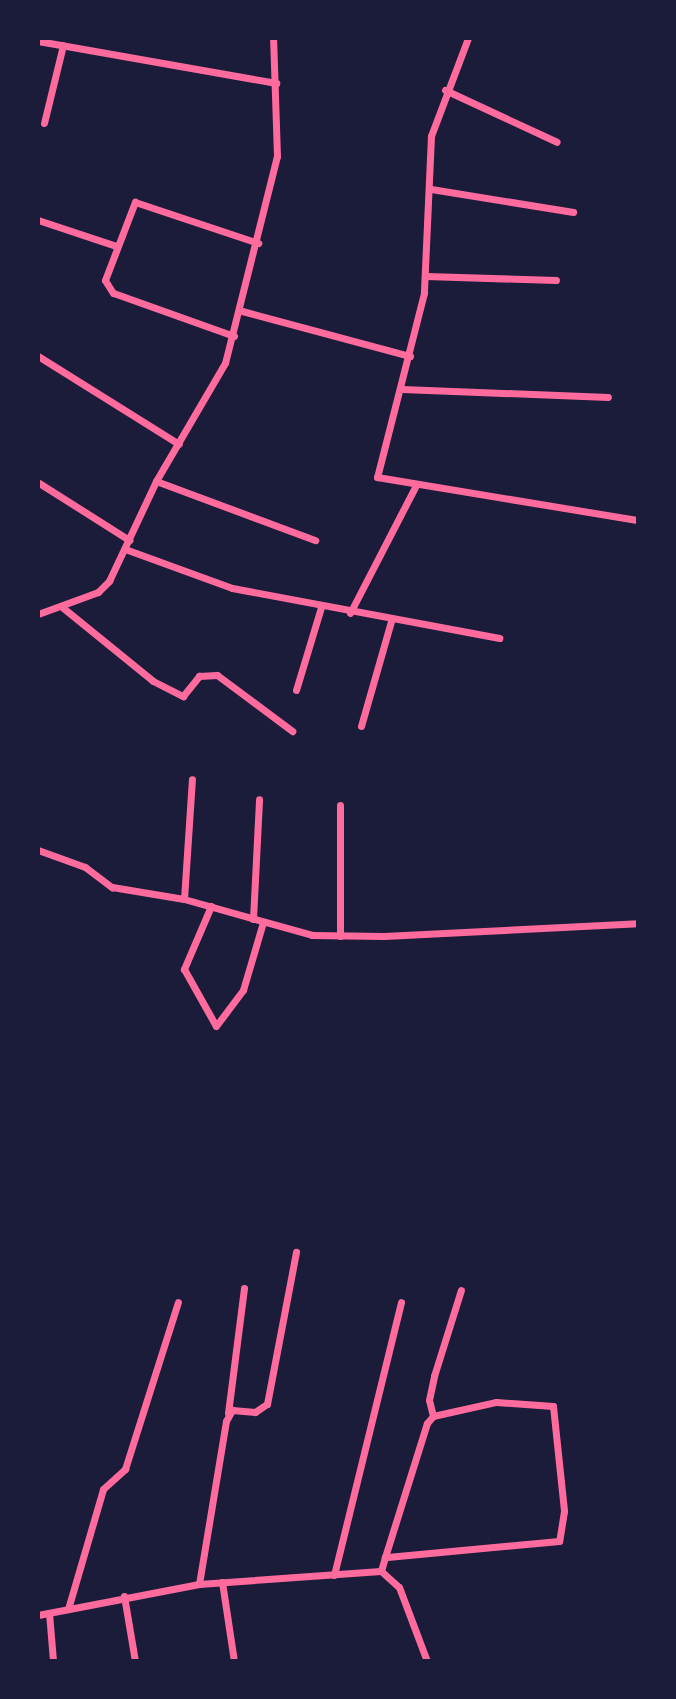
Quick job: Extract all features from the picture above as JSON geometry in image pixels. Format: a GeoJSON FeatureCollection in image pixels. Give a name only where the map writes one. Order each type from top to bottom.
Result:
{"type":"FeatureCollection","features":[{"type":"Feature","properties":{"kind":"street"},"geometry":{"type":"LineString","coordinates":[[38,614],[98,592],[125,549],[156,481],[218,376],[242,311],[277,156],[273,38]]}},
{"type":"Feature","properties":{"kind":"street"},"geometry":{"type":"LineString","coordinates":[[468,38],[461,64],[445,90],[431,136],[426,276],[402,389],[376,469],[383,481],[638,520]]}},
{"type":"Feature","properties":{"kind":"street"},"geometry":{"type":"LineString","coordinates":[[38,41],[63,45],[73,42],[276,83]]}},
{"type":"Feature","properties":{"kind":"street"},"geometry":{"type":"LineString","coordinates":[[44,123],[63,45]]}},
{"type":"Feature","properties":{"kind":"street"},"geometry":{"type":"LineString","coordinates":[[445,90],[557,142]]}},
{"type":"Feature","properties":{"kind":"street"},"geometry":{"type":"LineString","coordinates":[[431,189],[573,212]]}},
{"type":"Feature","properties":{"kind":"street"},"geometry":{"type":"LineString","coordinates":[[234,336],[113,293],[105,280],[135,202],[258,243]]}},
{"type":"Feature","properties":{"kind":"street"},"geometry":{"type":"LineString","coordinates":[[38,220],[116,246]]}},
{"type":"Feature","properties":{"kind":"street"},"geometry":{"type":"LineString","coordinates":[[426,276],[556,280]]}},
{"type":"Feature","properties":{"kind":"street"},"geometry":{"type":"LineString","coordinates":[[242,311],[410,356]]}},
{"type":"Feature","properties":{"kind":"street"},"geometry":{"type":"LineString","coordinates":[[38,356],[179,444]]}},
{"type":"Feature","properties":{"kind":"street"},"geometry":{"type":"LineString","coordinates":[[402,389],[608,397]]}},
{"type":"Feature","properties":{"kind":"street"},"geometry":{"type":"LineString","coordinates":[[156,481],[315,540]]}},
{"type":"Feature","properties":{"kind":"street"},"geometry":{"type":"LineString","coordinates":[[39,483],[129,540]]}},
{"type":"Feature","properties":{"kind":"street"},"geometry":{"type":"LineString","coordinates":[[350,613],[416,485]]}},
{"type":"Feature","properties":{"kind":"street"},"geometry":{"type":"LineString","coordinates":[[125,549],[232,588],[350,613],[499,638]]}},
{"type":"Feature","properties":{"kind":"street"},"geometry":{"type":"LineString","coordinates":[[62,607],[153,681],[183,696],[199,676],[217,675],[292,731]]}},
{"type":"Feature","properties":{"kind":"street"},"geometry":{"type":"LineString","coordinates":[[296,690],[321,607]]}},
{"type":"Feature","properties":{"kind":"street"},"geometry":{"type":"LineString","coordinates":[[361,726],[392,618]]}},
{"type":"Feature","properties":{"kind":"street"},"geometry":{"type":"LineString","coordinates":[[184,899],[192,779]]}},
{"type":"Feature","properties":{"kind":"street"},"geometry":{"type":"LineString","coordinates":[[253,919],[259,799]]}},
{"type":"Feature","properties":{"kind":"street"},"geometry":{"type":"LineString","coordinates":[[340,805],[340,936]]}},
{"type":"Feature","properties":{"kind":"street"},"geometry":{"type":"LineString","coordinates":[[38,850],[85,867],[112,887],[184,899],[263,922],[340,936],[638,923]]}},
{"type":"Feature","properties":{"kind":"street"},"geometry":{"type":"LineString","coordinates":[[211,906],[184,969],[216,1026],[243,990],[263,922]]}},
{"type":"Feature","properties":{"kind":"street"},"geometry":{"type":"LineString","coordinates":[[228,1414],[261,1411],[267,1404],[296,1252]]}},
{"type":"Feature","properties":{"kind":"street"},"geometry":{"type":"LineString","coordinates":[[199,1584],[228,1414],[244,1288]]}},
{"type":"Feature","properties":{"kind":"street"},"geometry":{"type":"LineString","coordinates":[[381,1571],[433,1416],[431,1388],[461,1290]]}},
{"type":"Feature","properties":{"kind":"street"},"geometry":{"type":"LineString","coordinates":[[68,1609],[103,1489],[125,1469],[178,1302]]}},
{"type":"Feature","properties":{"kind":"street"},"geometry":{"type":"LineString","coordinates":[[334,1575],[401,1302]]}},
{"type":"Feature","properties":{"kind":"street"},"geometry":{"type":"LineString","coordinates":[[385,1557],[552,1544],[563,1537],[553,1406],[496,1402],[433,1416]]}},
{"type":"Feature","properties":{"kind":"street"},"geometry":{"type":"LineString","coordinates":[[38,1615],[199,1584],[381,1571],[399,1587],[427,1661]]}},
{"type":"Feature","properties":{"kind":"street"},"geometry":{"type":"LineString","coordinates":[[222,1582],[234,1661]]}},
{"type":"Feature","properties":{"kind":"street"},"geometry":{"type":"LineString","coordinates":[[124,1596],[135,1661]]}},
{"type":"Feature","properties":{"kind":"street"},"geometry":{"type":"LineString","coordinates":[[49,1613],[53,1661]]}}]}
